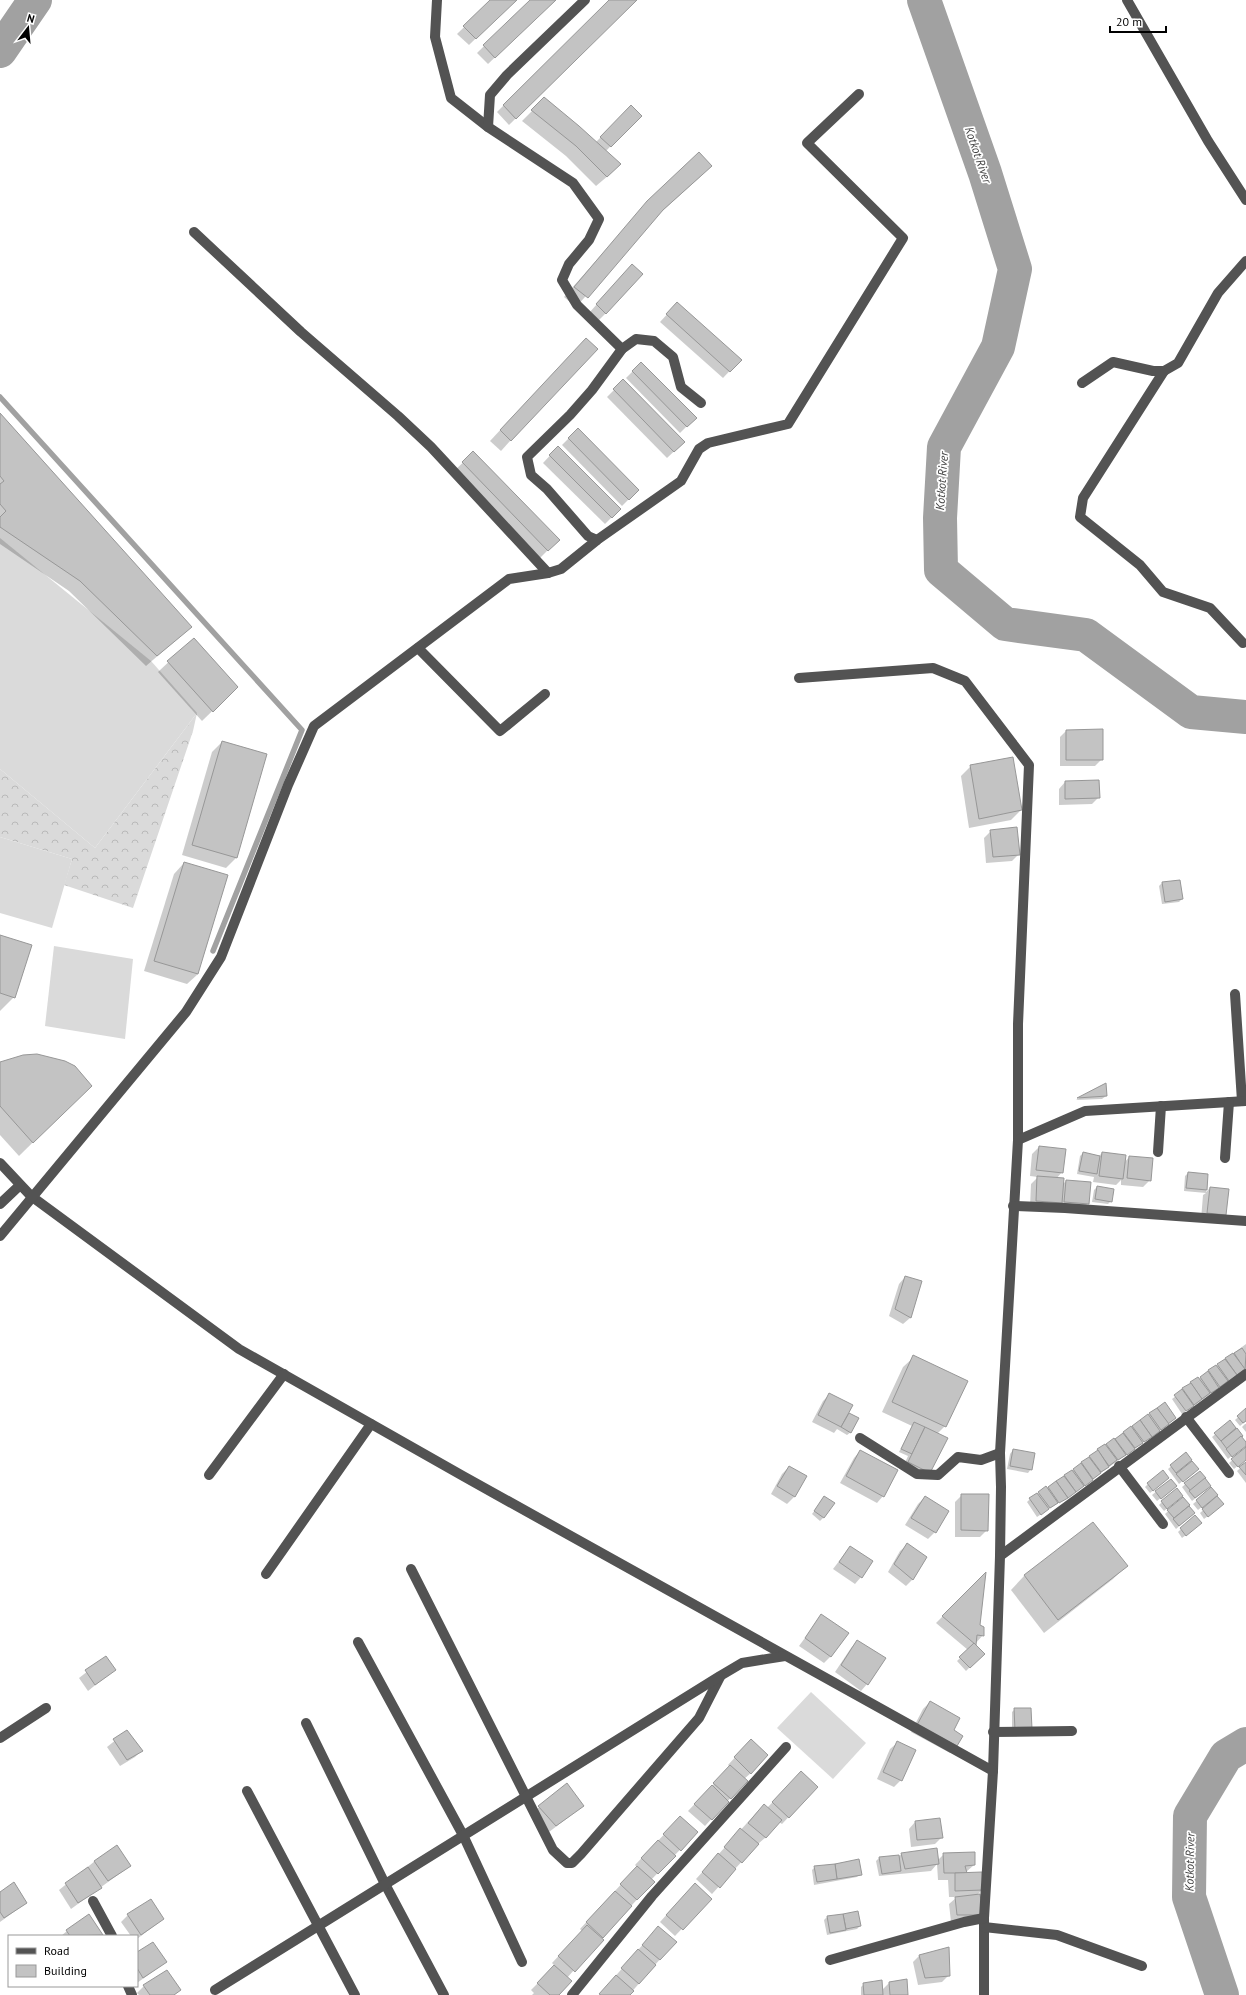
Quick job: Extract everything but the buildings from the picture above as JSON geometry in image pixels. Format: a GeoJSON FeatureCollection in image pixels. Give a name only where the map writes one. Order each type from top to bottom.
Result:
{"type":"FeatureCollection","features":[{"type":"Feature","properties":{"kind":"street"},"geometry":{"type":"LineString","coordinates":[[437,0],[435,37],[451,98],[488,127],[573,183],[599,219],[589,240],[569,264],[562,280],[577,305],[622,349]]}},
{"type":"Feature","properties":{"kind":"street"},"geometry":{"type":"LineString","coordinates":[[488,127],[490,94],[507,75],[585,0]]}},
{"type":"Feature","properties":{"kind":"street"},"geometry":{"type":"LineString","coordinates":[[1127,0],[1208,141],[1246,200]]}},
{"type":"Feature","properties":{"kind":"street"},"geometry":{"type":"LineString","coordinates":[[0,1236],[31,1196],[186,1012],[221,957],[288,785],[314,726],[509,579],[548,573],[561,569],[597,540],[681,481],[699,449],[708,443],[788,424],[903,238],[808,143],[859,94]]}},
{"type":"Feature","properties":{"kind":"street"},"geometry":{"type":"LineString","coordinates":[[194,232],[301,332],[420,436],[548,573]]}},
{"type":"Feature","properties":{"kind":"street"},"geometry":{"type":"LineString","coordinates":[[1243,643],[1210,608],[1163,592],[1140,564],[1080,517],[1083,498],[1164,371],[1178,363],[1218,292],[1246,261]]}},
{"type":"Feature","properties":{"kind":"street"},"geometry":{"type":"LineString","coordinates":[[597,540],[588,536],[547,489],[531,475],[527,457],[570,415],[592,390],[622,349],[636,339],[654,341],[673,357],[681,387],[701,403]]}},
{"type":"Feature","properties":{"kind":"street"},"geometry":{"type":"LineString","coordinates":[[1082,383],[1113,362],[1153,371],[1164,371]]}},
{"type":"Feature","properties":{"kind":"street"},"geometry":{"type":"LineString","coordinates":[[418,648],[500,731],[545,694]]}},
{"type":"Feature","properties":{"kind":"street"},"geometry":{"type":"LineString","coordinates":[[799,678],[933,668],[965,681],[1029,765],[1018,1017],[1018,1140],[1013,1206],[1000,1453],[1000,1556],[993,1732],[993,1770],[984,1923],[984,1995]]}},
{"type":"Feature","properties":{"kind":"street"},"geometry":{"type":"LineString","coordinates":[[1018,1140],[1085,1111],[1244,1101],[1235,994]]}},
{"type":"Feature","properties":{"kind":"street"},"geometry":{"type":"LineString","coordinates":[[1225,1158],[1229,1102]]}},
{"type":"Feature","properties":{"kind":"street"},"geometry":{"type":"LineString","coordinates":[[1158,1152],[1161,1106]]}},
{"type":"Feature","properties":{"kind":"street"},"geometry":{"type":"LineString","coordinates":[[0,1163],[31,1196],[239,1349],[785,1656],[993,1770]]}},
{"type":"Feature","properties":{"kind":"street"},"geometry":{"type":"LineString","coordinates":[[0,1204],[20,1185]]}},
{"type":"Feature","properties":{"kind":"street"},"geometry":{"type":"LineString","coordinates":[[1013,1206],[1065,1208],[1246,1221]]}},
{"type":"Feature","properties":{"kind":"street"},"geometry":{"type":"LineString","coordinates":[[209,1475],[284,1374]]}},
{"type":"Feature","properties":{"kind":"street"},"geometry":{"type":"LineString","coordinates":[[1000,1556],[1119,1466],[1246,1374]]}},
{"type":"Feature","properties":{"kind":"street"},"geometry":{"type":"LineString","coordinates":[[1186,1417],[1230,1473]]}},
{"type":"Feature","properties":{"kind":"street"},"geometry":{"type":"LineString","coordinates":[[266,1574],[371,1424]]}},
{"type":"Feature","properties":{"kind":"street"},"geometry":{"type":"LineString","coordinates":[[860,1438],[918,1474],[938,1475],[958,1457],[981,1460],[1000,1453]]}},
{"type":"Feature","properties":{"kind":"street"},"geometry":{"type":"LineString","coordinates":[[1119,1466],[1163,1524]]}},
{"type":"Feature","properties":{"kind":"street"},"geometry":{"type":"LineString","coordinates":[[411,1569],[553,1850],[562,1860],[567,1863],[572,1863],[699,1718],[720,1676]]}},
{"type":"Feature","properties":{"kind":"street"},"geometry":{"type":"LineString","coordinates":[[358,1642],[463,1836],[522,1962]]}},
{"type":"Feature","properties":{"kind":"street"},"geometry":{"type":"LineString","coordinates":[[215,1990],[742,1663],[785,1656]]}},
{"type":"Feature","properties":{"kind":"street"},"geometry":{"type":"LineString","coordinates":[[0,1738],[46,1708]]}},
{"type":"Feature","properties":{"kind":"street"},"geometry":{"type":"LineString","coordinates":[[306,1723],[386,1884],[444,1995]]}},
{"type":"Feature","properties":{"kind":"street"},"geometry":{"type":"LineString","coordinates":[[993,1732],[1072,1731]]}},
{"type":"Feature","properties":{"kind":"street"},"geometry":{"type":"LineString","coordinates":[[572,1995],[652,1896],[786,1747]]}},
{"type":"Feature","properties":{"kind":"street"},"geometry":{"type":"LineString","coordinates":[[247,1791],[355,1995]]}},
{"type":"Feature","properties":{"kind":"street"},"geometry":{"type":"LineString","coordinates":[[93,1901],[111,1935]]}},
{"type":"Feature","properties":{"kind":"street"},"geometry":{"type":"LineString","coordinates":[[830,1960],[964,1922],[984,1923],[1057,1936],[1142,1966]]}},
{"type":"Feature","properties":{"kind":"green space"},"geometry":{"type":"Polygon","coordinates":[[[0,538],[151,661],[197,713],[95,848],[0,769],[0,538]]]}},
{"type":"Feature","properties":{"kind":"green space"},"geometry":{"type":"Polygon","coordinates":[[[197,713],[193,731],[133,908],[64,885],[72,859],[0,837],[0,769],[95,848],[197,713]]]}},
{"type":"Feature","properties":{"kind":"green space"},"geometry":{"type":"Polygon","coordinates":[[[0,837],[72,859],[52,928],[0,913],[0,837]]]}},
{"type":"Feature","properties":{"kind":"green space"},"geometry":{"type":"Polygon","coordinates":[[[54,946],[133,959],[125,1039],[45,1026],[54,946]]]}},
{"type":"Feature","properties":{"kind":"green space"},"geometry":{"type":"Polygon","coordinates":[[[811,1692],[866,1743],[833,1779],[777,1728],[811,1692]]]}},
{"type":"Feature","properties":{"kind":"waterway","name":"Kotkot River"},"geometry":{"type":"LineString","coordinates":[[0,51],[35,0]]}},
{"type":"Feature","properties":{"kind":"waterway","name":"Kotkot River"},"geometry":{"type":"LineString","coordinates":[[924,0],[985,173],[1015,269],[998,347],[944,447],[940,518],[941,570],[1005,624],[1086,635],[1191,712],[1246,717]]}},
{"type":"Feature","properties":{"kind":"waterway"},"geometry":{"type":"LineString","coordinates":[[0,397],[302,730],[213,951]]}},
{"type":"Feature","properties":{"kind":"waterway","name":"Kotkot River"},"geometry":{"type":"LineString","coordinates":[[1222,1995],[1189,1897],[1190,1816],[1226,1756],[1246,1744]]}}]}
